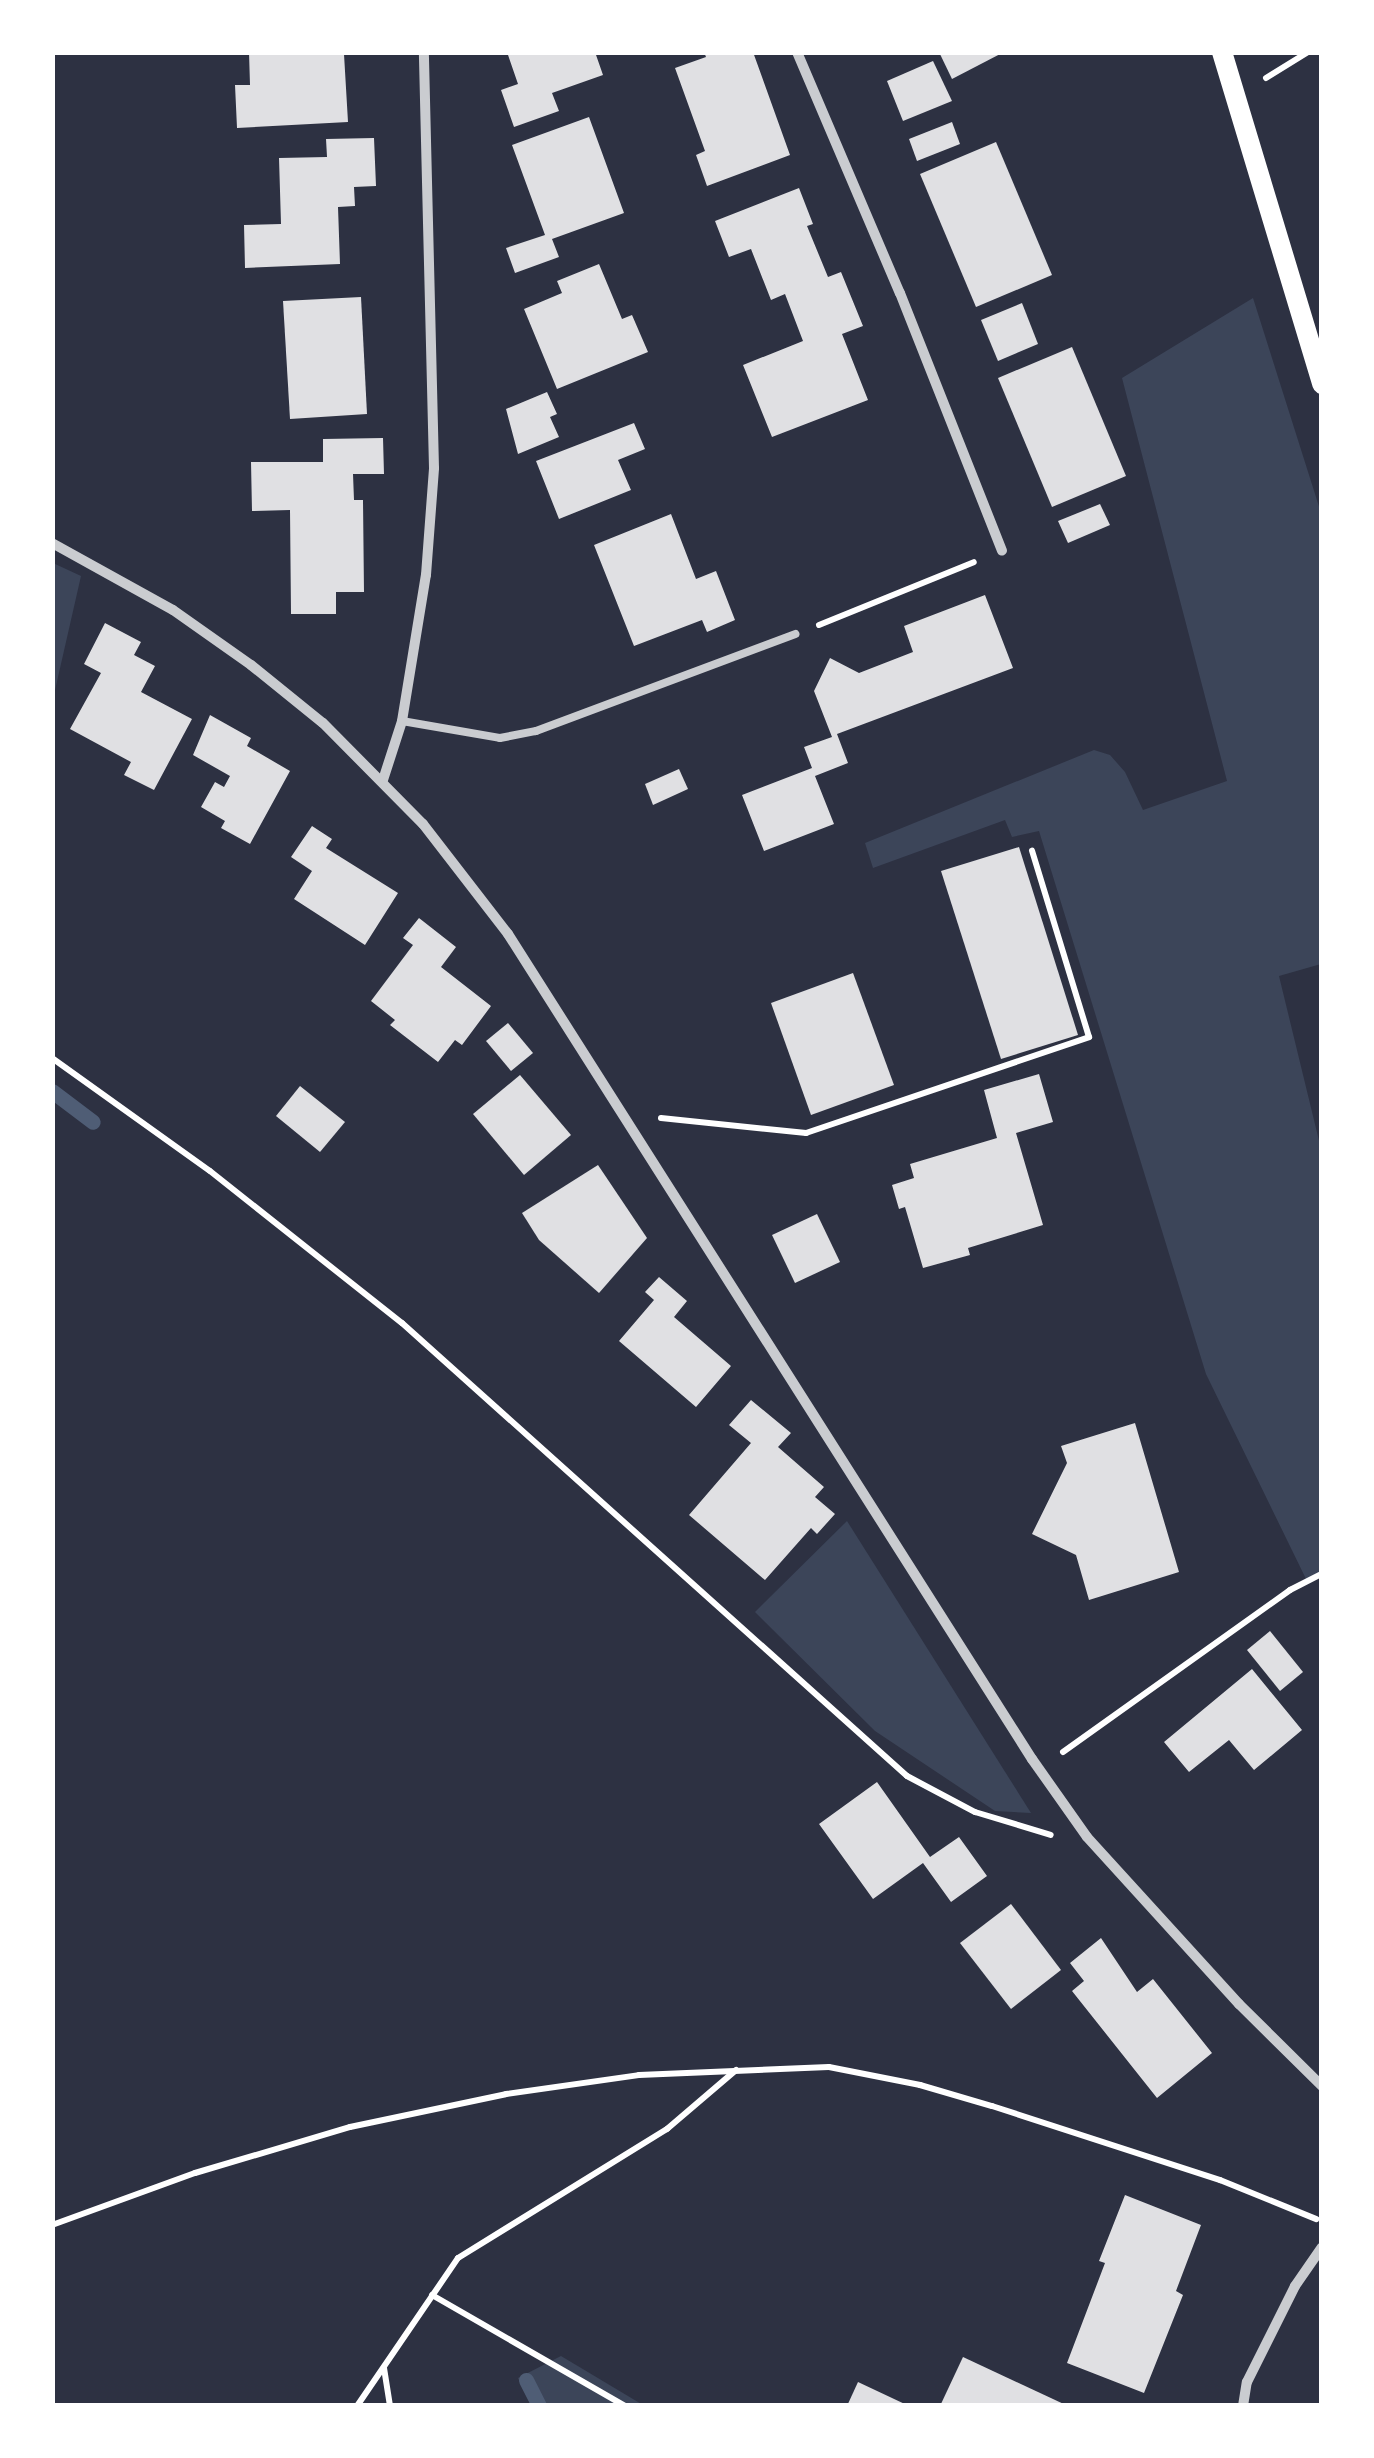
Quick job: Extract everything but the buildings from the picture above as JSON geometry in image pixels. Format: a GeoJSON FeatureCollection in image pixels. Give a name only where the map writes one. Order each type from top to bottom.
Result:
{"type":"FeatureCollection","features":[{"type":"Feature","properties":{"kind":"main road"},"geometry":{"type":"LineString","coordinates":[[1222,52],[1322,384]]}},
{"type":"Feature","properties":{"kind":"street"},"geometry":{"type":"LineString","coordinates":[[383,780],[402,721],[426,576],[434,468],[433,275],[424,52]]}},
{"type":"Feature","properties":{"kind":"street"},"geometry":{"type":"LineString","coordinates":[[797,52],[900,293],[1002,551]]}},
{"type":"Feature","properties":{"kind":"street"},"geometry":{"type":"LineString","coordinates":[[52,543],[173,610],[251,665],[383,780],[508,934],[1040,1770],[1087,1837],[1240,2004],[1322,2086]]}},
{"type":"Feature","properties":{"kind":"street"},"geometry":{"type":"LineString","coordinates":[[1243,2406],[1255,2366],[1295,2286],[1322,2246]]}},
{"type":"Feature","properties":{"kind":"lane"},"geometry":{"type":"LineString","coordinates":[[402,721],[500,738],[536,731],[794,634]]}},
{"type":"Feature","properties":{"kind":"path"},"geometry":{"type":"LineString","coordinates":[[1234,96],[1308,52]]}},
{"type":"Feature","properties":{"kind":"path"},"geometry":{"type":"LineString","coordinates":[[794,634],[960,568]]}},
{"type":"Feature","properties":{"kind":"path"},"geometry":{"type":"LineString","coordinates":[[626,1116],[806,1133],[1089,1037],[1032,850]]}},
{"type":"Feature","properties":{"kind":"path"},"geometry":{"type":"LineString","coordinates":[[52,1058],[210,1171],[402,1322],[907,1776],[974,1812],[1026,1831],[1087,1837]]}},
{"type":"Feature","properties":{"kind":"path"},"geometry":{"type":"LineString","coordinates":[[1040,1770],[1290,1590],[1322,1574]]}},
{"type":"Feature","properties":{"kind":"path"},"geometry":{"type":"LineString","coordinates":[[52,2225],[195,2174],[350,2127],[506,2094],[639,2075],[829,2067],[920,2084],[1220,2180],[1322,2222]]}},
{"type":"Feature","properties":{"kind":"path"},"geometry":{"type":"LineString","coordinates":[[358,2406],[458,2258],[667,2129],[736,2069]]}},
{"type":"Feature","properties":{"kind":"path"},"geometry":{"type":"LineString","coordinates":[[432,2295],[624,2406]]}},
{"type":"Feature","properties":{"kind":"path"},"geometry":{"type":"LineString","coordinates":[[384,2367],[390,2406]]}},
{"type":"Feature","properties":{"kind":"shaded area"},"geometry":{"type":"Polygon","coordinates":[[[1253,298],[1322,516],[1321,964],[1279,976],[1322,1153],[1322,1572],[1307,1581],[1206,1374],[1039,831],[1012,837],[1005,820],[873,868],[865,843],[1094,750],[1110,755],[1125,772],[1143,810],[1227,781],[1122,378],[1253,298]]]}},
{"type":"Feature","properties":{"kind":"shaded area"},"geometry":{"type":"Polygon","coordinates":[[[53,563],[81,576],[53,699],[53,563]]]}},
{"type":"Feature","properties":{"kind":"shaded area"},"geometry":{"type":"Polygon","coordinates":[[[847,1521],[1031,1813],[995,1811],[875,1731],[755,1612],[847,1521]]]}},
{"type":"Feature","properties":{"kind":"shaded area"},"geometry":{"type":"Polygon","coordinates":[[[561,2356],[643,2405],[531,2405],[518,2378],[561,2356]]]}},
{"type":"Feature","properties":{"kind":"waterway"},"geometry":{"type":"LineString","coordinates":[[52,1091],[93,1122]]}},
{"type":"Feature","properties":{"kind":"waterway"},"geometry":{"type":"LineString","coordinates":[[526,2380],[539,2406]]}}]}
